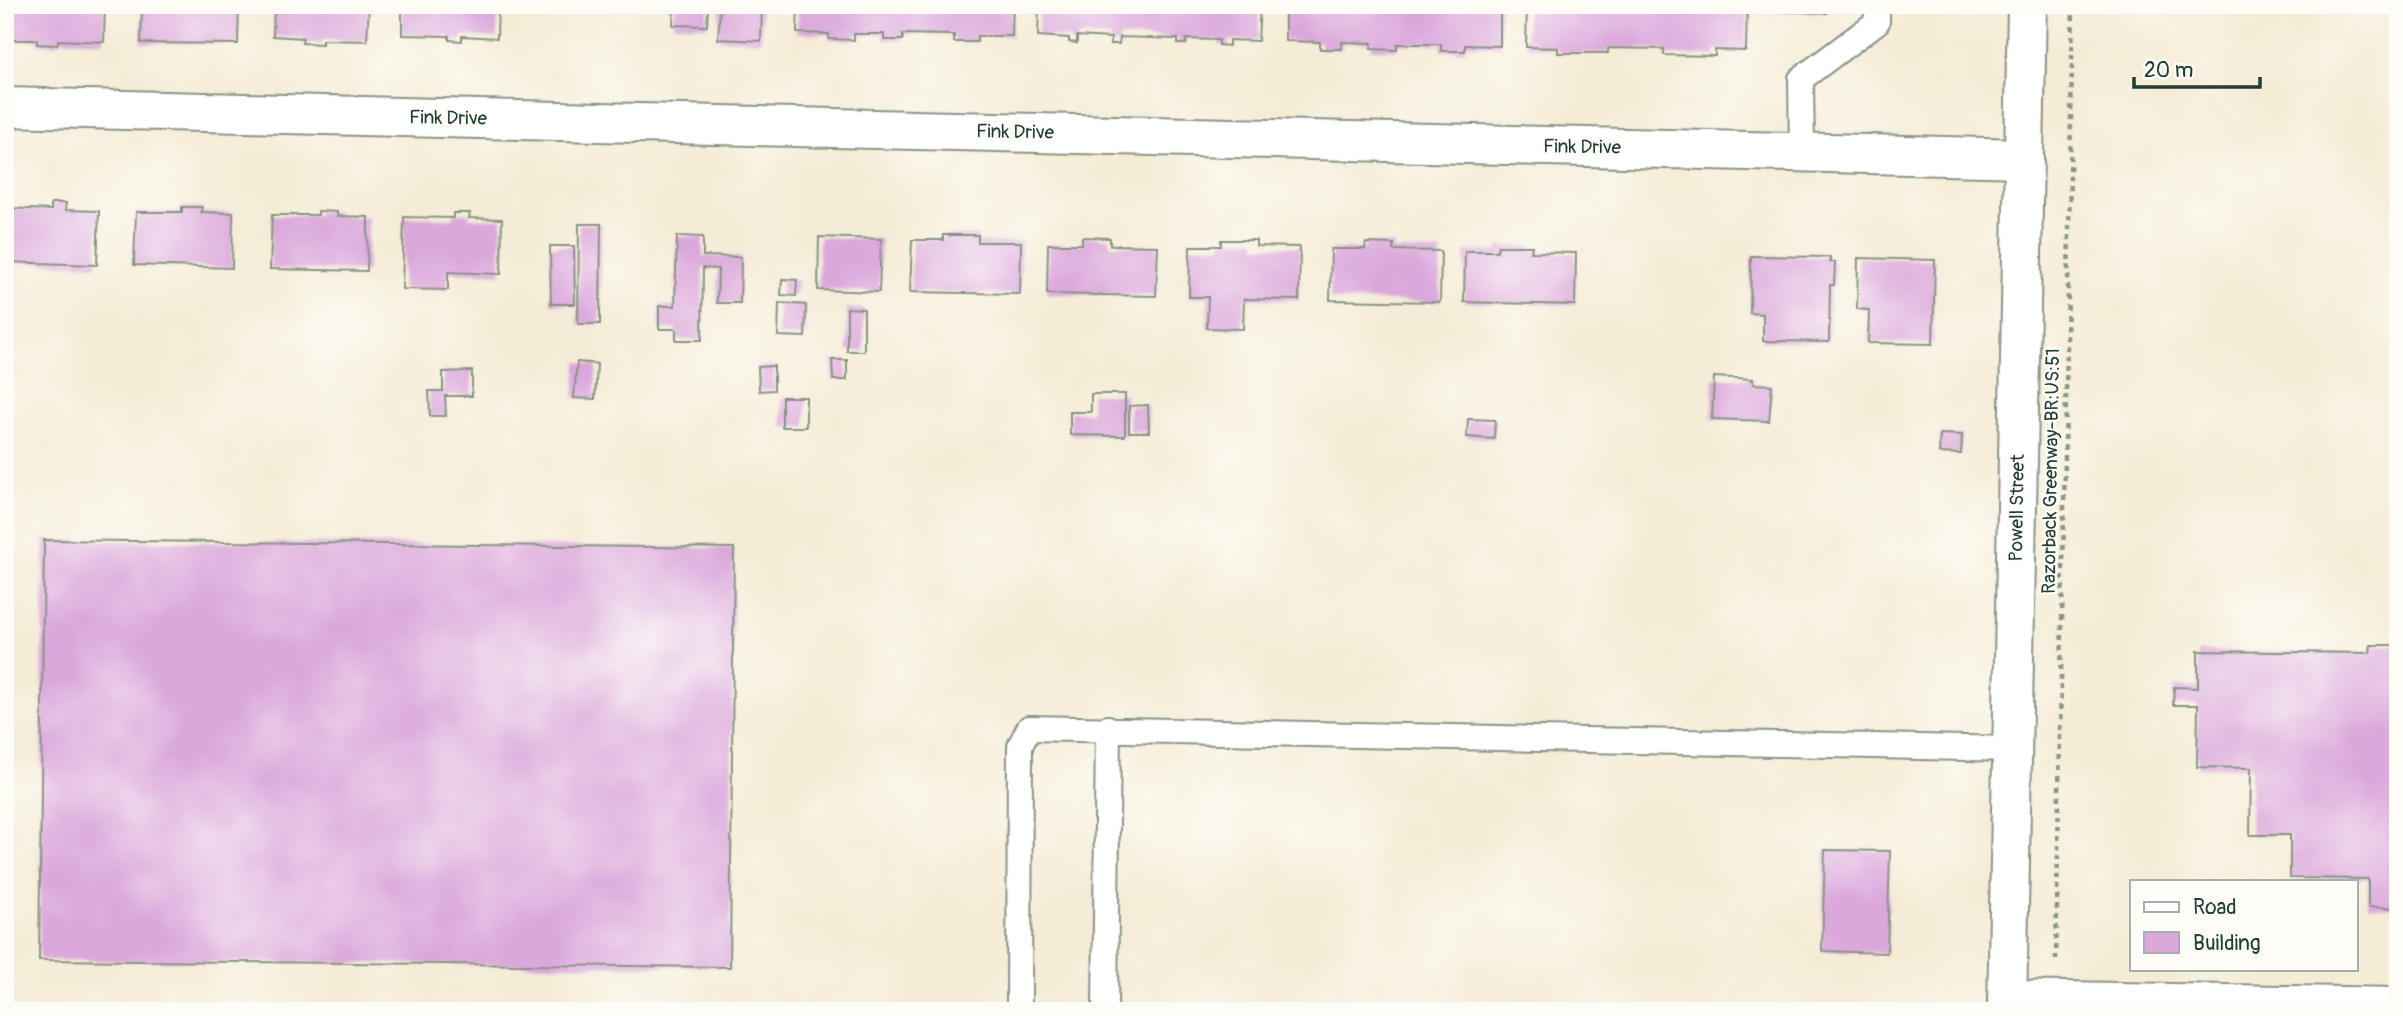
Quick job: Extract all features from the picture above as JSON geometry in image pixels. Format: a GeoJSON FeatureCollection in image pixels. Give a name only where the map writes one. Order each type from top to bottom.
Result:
{"type":"FeatureCollection","features":[{"type":"Feature","properties":{"kind":"street","name":"Powell Street"},"geometry":{"type":"LineString","coordinates":[[2007,1005],[2027,5]]}},
{"type":"Feature","properties":{"kind":"street","name":"Fink Drive"},"geometry":{"type":"LineString","coordinates":[[5,107],[2024,158]]}},
{"type":"Feature","properties":{"kind":"street"},"geometry":{"type":"LineString","coordinates":[[2007,1005],[2398,1007]]}},
{"type":"Feature","properties":{"kind":"lane"},"geometry":{"type":"LineString","coordinates":[[1802,152],[1801,79],[1877,22],[1877,5]]}},
{"type":"Feature","properties":{"kind":"lane"},"geometry":{"type":"LineString","coordinates":[[1019,1011],[1020,746],[1029,728],[2012,749]]}},
{"type":"Feature","properties":{"kind":"lane"},"geometry":{"type":"LineString","coordinates":[[1105,1011],[1108,728]]}},
{"type":"Feature","properties":{"kind":"path","name":"Razorback Greenway-BR:US:51"},"geometry":{"type":"LineString","coordinates":[[2057,937],[2073,5]]}},
{"type":"Feature","properties":{"kind":"building"},"geometry":{"type":"Polygon","coordinates":[[[8,5],[105,5],[104,42],[58,40],[57,45],[37,44],[37,40],[7,40],[8,5]]]}},
{"type":"Feature","properties":{"kind":"building"},"geometry":{"type":"Polygon","coordinates":[[[142,5],[239,5],[238,44],[141,43],[142,5]]]}},
{"type":"Feature","properties":{"kind":"building"},"geometry":{"type":"Polygon","coordinates":[[[274,5],[369,5],[367,41],[322,40],[322,44],[302,43],[303,38],[273,36],[274,5]]]}},
{"type":"Feature","properties":{"kind":"building"},"geometry":{"type":"Polygon","coordinates":[[[402,5],[498,5],[497,38],[462,36],[462,41],[449,40],[449,36],[402,35],[402,5]]]}},
{"type":"Feature","properties":{"kind":"building"},"geometry":{"type":"Polygon","coordinates":[[[584,5],[630,5],[630,8],[584,8],[584,5]]]}},
{"type":"Feature","properties":{"kind":"building"},"geometry":{"type":"Polygon","coordinates":[[[674,5],[762,5],[761,41],[718,39],[720,8],[708,8],[707,26],[673,25],[674,5]]]}},
{"type":"Feature","properties":{"kind":"building"},"geometry":{"type":"Polygon","coordinates":[[[798,5],[1013,5],[1012,36],[977,36],[977,42],[954,42],[954,35],[903,34],[903,40],[884,40],[884,34],[854,34],[854,40],[829,39],[829,34],[797,33],[798,5]]]}},
{"type":"Feature","properties":{"kind":"building"},"geometry":{"type":"Polygon","coordinates":[[[1039,5],[1260,5],[1258,41],[1229,40],[1229,46],[1219,45],[1219,40],[1186,39],[1186,44],[1178,44],[1178,39],[1120,37],[1119,44],[1110,44],[1111,38],[1077,36],[1077,43],[1069,42],[1069,38],[1038,36],[1039,5]]]}},
{"type":"Feature","properties":{"kind":"building"},"geometry":{"type":"Polygon","coordinates":[[[1285,5],[1500,5],[1500,46],[1465,45],[1465,51],[1441,51],[1441,44],[1397,44],[1397,50],[1371,49],[1372,43],[1342,42],[1342,49],[1320,49],[1320,42],[1285,41],[1285,5]]]}},
{"type":"Feature","properties":{"kind":"building"},"geometry":{"type":"Polygon","coordinates":[[[1527,5],[1747,5],[1746,51],[1715,50],[1715,56],[1664,55],[1664,49],[1608,48],[1608,53],[1558,53],[1558,48],[1526,47],[1527,5]]]}},
{"type":"Feature","properties":{"kind":"building"},"geometry":{"type":"Polygon","coordinates":[[[1774,5],[1827,5],[1827,13],[1773,11],[1774,5]]]}},
{"type":"Feature","properties":{"kind":"building"},"geometry":{"type":"Polygon","coordinates":[[[51,203],[66,203],[65,210],[99,211],[97,265],[5,262],[5,208],[51,210],[51,203]]]}},
{"type":"Feature","properties":{"kind":"building"},"geometry":{"type":"Polygon","coordinates":[[[182,207],[202,207],[201,212],[233,213],[232,268],[134,265],[136,212],[182,212],[182,207]]]}},
{"type":"Feature","properties":{"kind":"building"},"geometry":{"type":"Polygon","coordinates":[[[318,211],[337,212],[337,216],[368,217],[367,271],[270,269],[272,215],[318,215],[318,211]]]}},
{"type":"Feature","properties":{"kind":"building"},"geometry":{"type":"Polygon","coordinates":[[[453,213],[470,213],[469,218],[502,219],[501,274],[448,272],[448,290],[402,289],[404,217],[453,218],[453,213]]]}},
{"type":"Feature","properties":{"kind":"building"},"geometry":{"type":"Polygon","coordinates":[[[579,224],[601,224],[600,324],[578,324],[579,224]]]}},
{"type":"Feature","properties":{"kind":"building"},"geometry":{"type":"Polygon","coordinates":[[[943,235],[978,235],[978,242],[1021,242],[1020,294],[910,292],[912,240],[943,240],[943,235]]]}},
{"type":"Feature","properties":{"kind":"building"},"geometry":{"type":"Polygon","coordinates":[[[677,236],[703,237],[703,256],[741,257],[740,303],[717,303],[718,269],[703,268],[702,340],[676,340],[676,329],[659,329],[659,306],[675,306],[677,236]]]}},
{"type":"Feature","properties":{"kind":"building"},"geometry":{"type":"Polygon","coordinates":[[[819,237],[881,239],[879,292],[818,290],[819,237]]]}},
{"type":"Feature","properties":{"kind":"building"},"geometry":{"type":"Polygon","coordinates":[[[1082,237],[1110,238],[1110,245],[1158,246],[1156,296],[1047,294],[1048,244],[1082,244],[1082,237]]]}},
{"type":"Feature","properties":{"kind":"building"},"geometry":{"type":"Polygon","coordinates":[[[1221,240],[1256,240],[1256,246],[1300,247],[1299,300],[1244,299],[1243,329],[1207,328],[1208,297],[1189,297],[1190,246],[1221,246],[1221,240]]]}},
{"type":"Feature","properties":{"kind":"building"},"geometry":{"type":"Polygon","coordinates":[[[1366,243],[1394,244],[1393,250],[1441,251],[1440,302],[1330,300],[1331,249],[1365,249],[1366,243]]]}},
{"type":"Feature","properties":{"kind":"building"},"geometry":{"type":"Polygon","coordinates":[[[550,246],[574,246],[575,304],[551,304],[550,246]]]}},
{"type":"Feature","properties":{"kind":"building"},"geometry":{"type":"Polygon","coordinates":[[[1498,246],[1532,246],[1531,252],[1576,253],[1575,305],[1464,302],[1465,251],[1497,251],[1498,246]]]}},
{"type":"Feature","properties":{"kind":"building"},"geometry":{"type":"Polygon","coordinates":[[[1751,256],[1830,257],[1830,262],[1835,262],[1834,285],[1830,285],[1829,342],[1763,341],[1763,314],[1750,313],[1751,256]]]}},
{"type":"Feature","properties":{"kind":"building"},"geometry":{"type":"Polygon","coordinates":[[[1858,258],[1935,260],[1933,344],[1868,343],[1869,310],[1857,309],[1858,258]]]}},
{"type":"Feature","properties":{"kind":"building"},"geometry":{"type":"Polygon","coordinates":[[[782,279],[797,280],[796,296],[781,295],[782,279]]]}},
{"type":"Feature","properties":{"kind":"building"},"geometry":{"type":"Polygon","coordinates":[[[779,303],[806,305],[805,337],[778,336],[779,303]]]}},
{"type":"Feature","properties":{"kind":"building"},"geometry":{"type":"Polygon","coordinates":[[[847,308],[864,309],[864,351],[847,351],[847,308]]]}},
{"type":"Feature","properties":{"kind":"building"},"geometry":{"type":"Polygon","coordinates":[[[832,360],[847,360],[847,380],[833,380],[832,360]]]}},
{"type":"Feature","properties":{"kind":"building"},"geometry":{"type":"Polygon","coordinates":[[[577,362],[597,364],[595,399],[574,398],[577,362]]]}},
{"type":"Feature","properties":{"kind":"building"},"geometry":{"type":"Polygon","coordinates":[[[774,366],[774,390],[759,391],[758,367],[774,366]]]}},
{"type":"Feature","properties":{"kind":"building"},"geometry":{"type":"Polygon","coordinates":[[[472,371],[472,396],[445,396],[446,416],[430,416],[429,391],[443,391],[443,372],[472,371]]]}},
{"type":"Feature","properties":{"kind":"building"},"geometry":{"type":"Polygon","coordinates":[[[1714,377],[1753,379],[1753,384],[1772,385],[1769,421],[1712,419],[1714,377]]]}},
{"type":"Feature","properties":{"kind":"building"},"geometry":{"type":"Polygon","coordinates":[[[1091,394],[1125,394],[1125,436],[1070,435],[1070,412],[1091,412],[1091,394]]]}},
{"type":"Feature","properties":{"kind":"building"},"geometry":{"type":"Polygon","coordinates":[[[782,397],[806,397],[806,427],[782,427],[782,397]]]}},
{"type":"Feature","properties":{"kind":"building"},"geometry":{"type":"Polygon","coordinates":[[[1148,405],[1149,432],[1129,432],[1129,406],[1148,405]]]}},
{"type":"Feature","properties":{"kind":"building"},"geometry":{"type":"Polygon","coordinates":[[[1468,419],[1495,420],[1494,439],[1467,437],[1468,419]]]}},
{"type":"Feature","properties":{"kind":"building"},"geometry":{"type":"Polygon","coordinates":[[[1940,434],[1962,435],[1961,454],[1939,453],[1940,434]]]}},
{"type":"Feature","properties":{"kind":"building"},"geometry":{"type":"Polygon","coordinates":[[[44,540],[734,548],[730,967],[39,960],[44,540]]]}},
{"type":"Feature","properties":{"kind":"building"},"geometry":{"type":"Polygon","coordinates":[[[2371,645],[2398,645],[2398,908],[2368,907],[2368,879],[2290,878],[2290,835],[2250,835],[2251,768],[2197,767],[2198,705],[2173,705],[2174,687],[2198,688],[2198,651],[2370,653],[2371,645]]]}},
{"type":"Feature","properties":{"kind":"building"},"geometry":{"type":"Polygon","coordinates":[[[1825,850],[1890,851],[1887,953],[1822,951],[1825,850]]]}}]}
